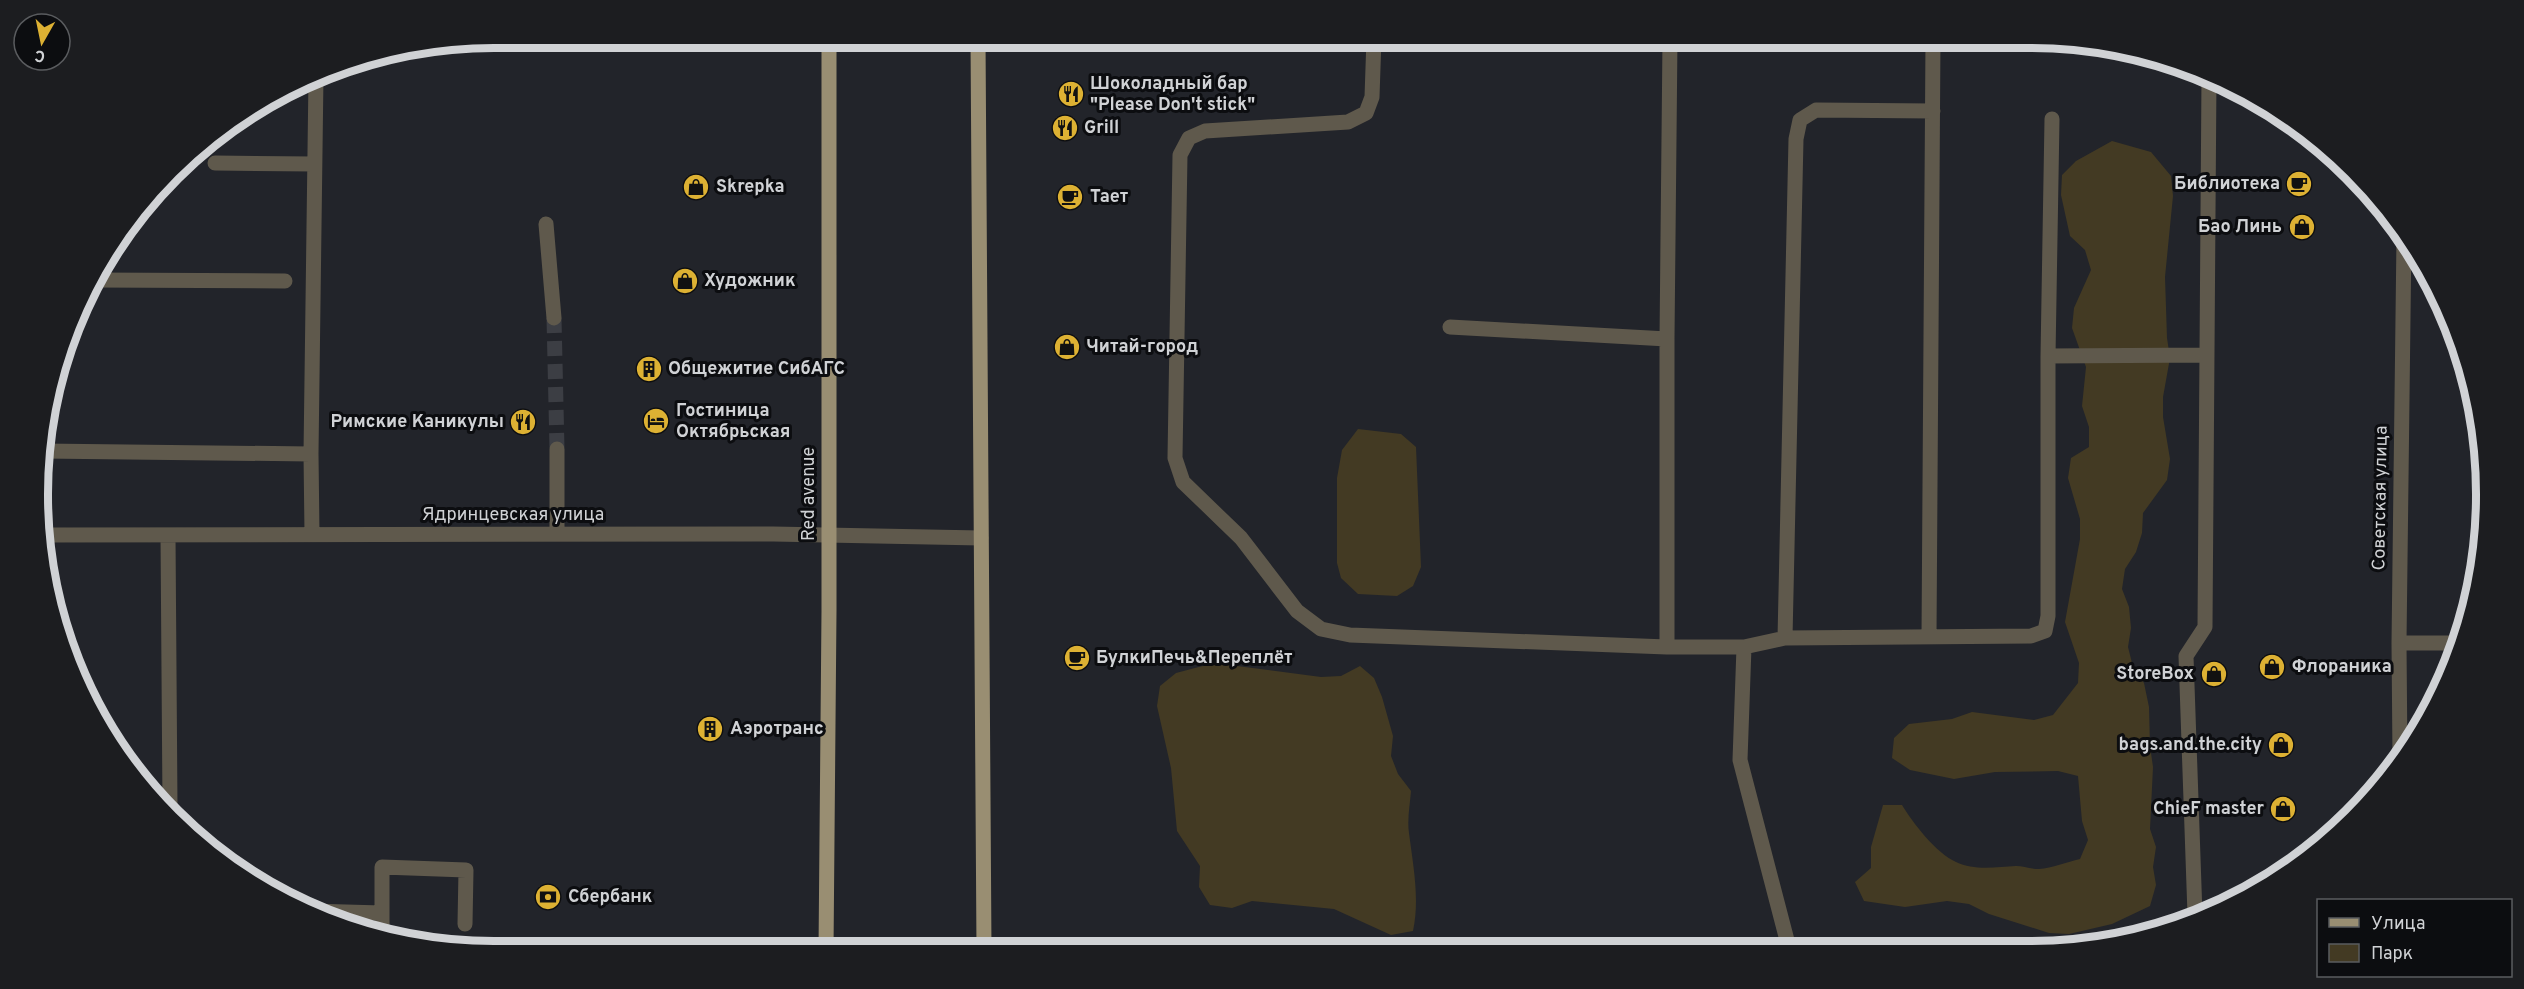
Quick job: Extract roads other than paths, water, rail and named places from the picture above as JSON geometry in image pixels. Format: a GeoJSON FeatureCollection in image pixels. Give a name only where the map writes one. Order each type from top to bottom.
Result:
{"type":"FeatureCollection","features":[{"type":"Feature","properties":{"kind":"main road","name":"Red avenue"},"geometry":{"type":"LineString","coordinates":[[826,941],[829,611],[829,48]]}},
{"type":"Feature","properties":{"kind":"main road"},"geometry":{"type":"LineString","coordinates":[[978,48],[984,941]]}},
{"type":"Feature","properties":{"kind":"street"},"geometry":{"type":"LineString","coordinates":[[1374,48],[1372,97],[1366,113],[1348,122],[1205,131],[1189,138],[1180,155],[1175,458],[1183,482],[1241,537],[1297,611],[1321,629],[1350,635],[1667,647],[1744,647],[1785,638],[2031,636],[2045,631],[2048,616],[2048,356],[2052,119]]}},
{"type":"Feature","properties":{"kind":"street"},"geometry":{"type":"LineString","coordinates":[[1667,647],[1670,48]]}},
{"type":"Feature","properties":{"kind":"street"},"geometry":{"type":"LineString","coordinates":[[1929,636],[1934,48]]}},
{"type":"Feature","properties":{"kind":"street"},"geometry":{"type":"LineString","coordinates":[[312,534],[316,86]]}},
{"type":"Feature","properties":{"kind":"street"},"geometry":{"type":"LineString","coordinates":[[2195,909],[2186,656],[2205,627],[2209,86]]}},
{"type":"Feature","properties":{"kind":"street"},"geometry":{"type":"LineString","coordinates":[[1785,638],[1796,139],[1800,120],[1816,110],[1933,111]]}},
{"type":"Feature","properties":{"kind":"street"},"geometry":{"type":"LineString","coordinates":[[215,163],[314,164]]}},
{"type":"Feature","properties":{"kind":"street"},"geometry":{"type":"LineString","coordinates":[[546,224],[554,318]]}},
{"type":"Feature","properties":{"kind":"street","name":"Советская улица"},"geometry":{"type":"LineString","coordinates":[[2400,745],[2404,251]]}},
{"type":"Feature","properties":{"kind":"street"},"geometry":{"type":"LineString","coordinates":[[103,280],[285,281]]}},
{"type":"Feature","properties":{"kind":"street"},"geometry":{"type":"LineString","coordinates":[[1450,327],[1667,339]]}},
{"type":"Feature","properties":{"kind":"street"},"geometry":{"type":"LineString","coordinates":[[2048,356],[2207,355]]}},
{"type":"Feature","properties":{"kind":"street"},"geometry":{"type":"LineString","coordinates":[[557,449],[557,534]]}},
{"type":"Feature","properties":{"kind":"street"},"geometry":{"type":"LineString","coordinates":[[50,451],[311,454]]}},
{"type":"Feature","properties":{"kind":"street","name":"Ядринцевская улица"},"geometry":{"type":"LineString","coordinates":[[50,535],[557,534],[981,538]]}},
{"type":"Feature","properties":{"kind":"street"},"geometry":{"type":"LineString","coordinates":[[168,535],[170,800]]}},
{"type":"Feature","properties":{"kind":"street"},"geometry":{"type":"LineString","coordinates":[[2399,643],[2450,643]]}},
{"type":"Feature","properties":{"kind":"street"},"geometry":{"type":"LineString","coordinates":[[1744,647],[1740,760],[1787,941]]}},
{"type":"Feature","properties":{"kind":"street"},"geometry":{"type":"LineString","coordinates":[[382,927],[382,867],[466,870],[465,924]]}},
{"type":"Feature","properties":{"kind":"street"},"geometry":{"type":"LineString","coordinates":[[337,912],[382,913]]}},
{"type":"Feature","properties":{"kind":"tunnel"},"geometry":{"type":"LineString","coordinates":[[554,318],[557,449]]}},
{"type":"Feature","properties":{"kind":"place","name":"Шоколадный бар \"Please Don't stick\""},"geometry":{"type":"Point","coordinates":[1071,94]}},
{"type":"Feature","properties":{"kind":"place","name":"Grill"},"geometry":{"type":"Point","coordinates":[1065,128]}},
{"type":"Feature","properties":{"kind":"place","name":"Библиотека"},"geometry":{"type":"Point","coordinates":[2299,184]}},
{"type":"Feature","properties":{"kind":"place","name":"Skrepka"},"geometry":{"type":"Point","coordinates":[696,187]}},
{"type":"Feature","properties":{"kind":"place","name":"Тает"},"geometry":{"type":"Point","coordinates":[1070,197]}},
{"type":"Feature","properties":{"kind":"place","name":"Бао Линь"},"geometry":{"type":"Point","coordinates":[2302,227]}},
{"type":"Feature","properties":{"kind":"place","name":"Художник"},"geometry":{"type":"Point","coordinates":[685,281]}},
{"type":"Feature","properties":{"kind":"place","name":"Читай-город"},"geometry":{"type":"Point","coordinates":[1067,347]}},
{"type":"Feature","properties":{"kind":"place","name":"Общежитие СибАГС"},"geometry":{"type":"Point","coordinates":[649,369]}},
{"type":"Feature","properties":{"kind":"place","name":"Гостиница Октябрьская"},"geometry":{"type":"Point","coordinates":[656,421]}},
{"type":"Feature","properties":{"kind":"place","name":"Римские Каникулы"},"geometry":{"type":"Point","coordinates":[523,422]}},
{"type":"Feature","properties":{"kind":"place","name":"БулкиПечь&Переплёт"},"geometry":{"type":"Point","coordinates":[1077,658]}},
{"type":"Feature","properties":{"kind":"place","name":"Флораника"},"geometry":{"type":"Point","coordinates":[2272,667]}},
{"type":"Feature","properties":{"kind":"place","name":"StoreBox"},"geometry":{"type":"Point","coordinates":[2214,674]}},
{"type":"Feature","properties":{"kind":"place","name":"Аэротранс"},"geometry":{"type":"Point","coordinates":[710,729]}},
{"type":"Feature","properties":{"kind":"place","name":"bags.and.the.city"},"geometry":{"type":"Point","coordinates":[2281,745]}},
{"type":"Feature","properties":{"kind":"place","name":"ChieF master"},"geometry":{"type":"Point","coordinates":[2283,809]}},
{"type":"Feature","properties":{"kind":"place","name":"Сбербанк"},"geometry":{"type":"Point","coordinates":[548,897]}}]}
